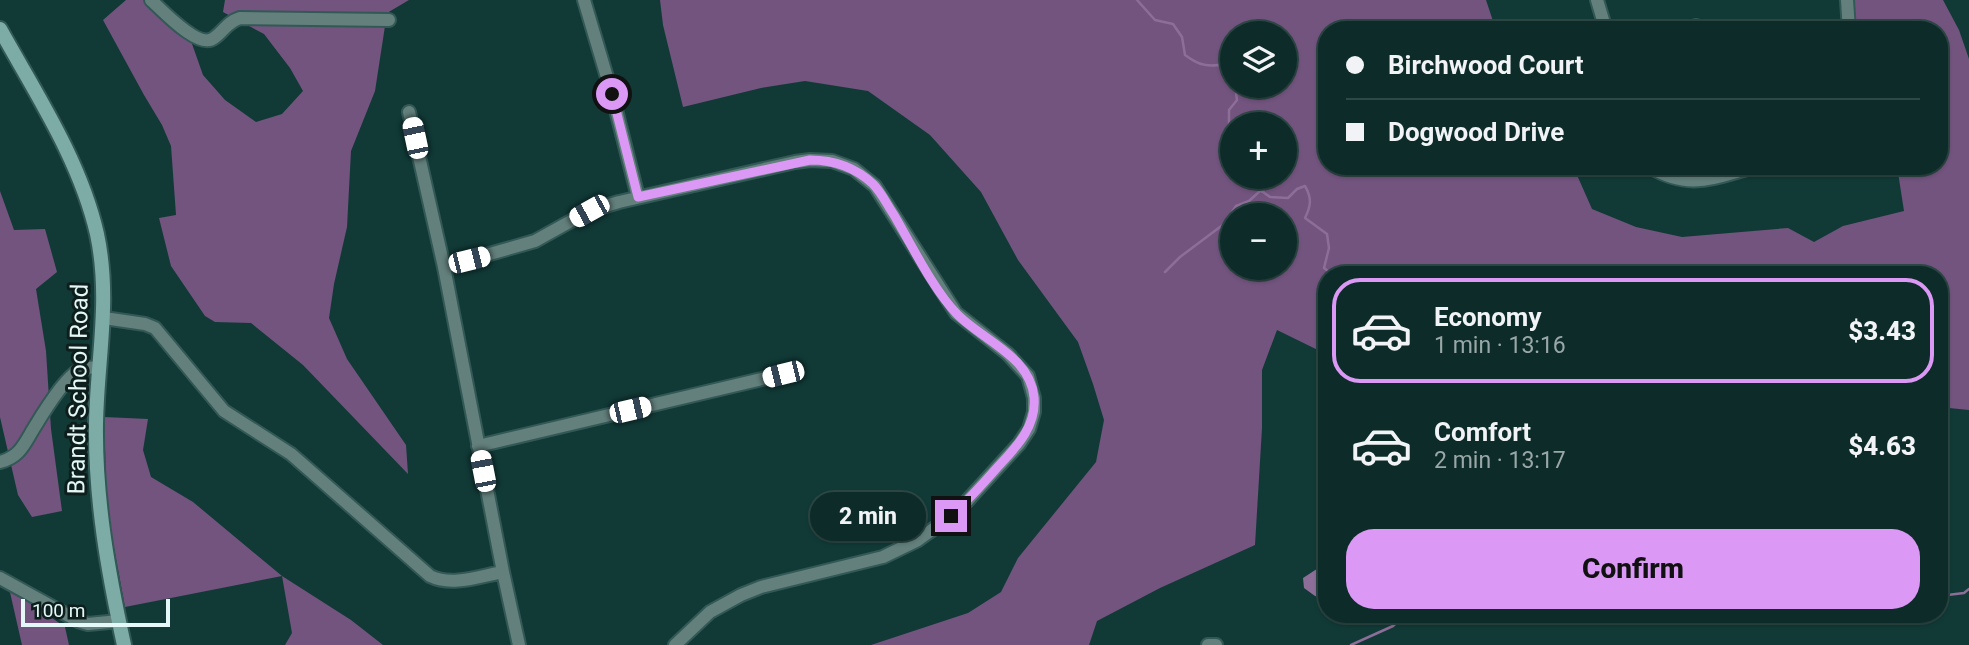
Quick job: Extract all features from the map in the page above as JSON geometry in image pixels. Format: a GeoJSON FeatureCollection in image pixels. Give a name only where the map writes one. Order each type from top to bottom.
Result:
{"type":"FeatureCollection","features":[{"type":"Feature","properties":{"kind":"street"},"geometry":{"type":"LineString","coordinates":[[151,0],[192,36],[208,42],[228,23],[240,18],[389,20]]}},
{"type":"Feature","properties":{"kind":"street"},"geometry":{"type":"LineString","coordinates":[[584,0],[612,94],[638,197]]}},
{"type":"Feature","properties":{"kind":"street"},"geometry":{"type":"LineString","coordinates":[[1597,0],[1603,21]]}},
{"type":"Feature","properties":{"kind":"street"},"geometry":{"type":"LineString","coordinates":[[1847,0],[1848,21]]}},
{"type":"Feature","properties":{"kind":"street","name":"Brandt School Road"},"geometry":{"type":"LineString","coordinates":[[0,29],[54,127],[83,188],[97,236],[103,276],[104,318],[96,420],[97,486],[124,645]]}},
{"type":"Feature","properties":{"kind":"street"},"geometry":{"type":"LineString","coordinates":[[409,112],[444,267],[519,645]]}},
{"type":"Feature","properties":{"kind":"street"},"geometry":{"type":"LineString","coordinates":[[444,267],[515,249],[589,211],[638,197],[810,160],[832,161],[854,169],[875,186],[956,313],[1008,354],[1028,376],[1034,398],[1034,412],[1019,444],[967,501],[918,540],[864,563],[761,587],[741,595],[709,612],[674,645]]}},
{"type":"Feature","properties":{"kind":"street"},"geometry":{"type":"LineString","coordinates":[[1665,175],[1675,180],[1693,182],[1722,175]]}},
{"type":"Feature","properties":{"kind":"street"},"geometry":{"type":"LineString","coordinates":[[104,318],[155,328],[224,411],[291,454],[436,580],[453,581],[503,572]]}},
{"type":"Feature","properties":{"kind":"street"},"geometry":{"type":"LineString","coordinates":[[0,462],[12,459],[25,445],[33,429],[77,371],[91,367],[100,368]]}},
{"type":"Feature","properties":{"kind":"street"},"geometry":{"type":"LineString","coordinates":[[478,446],[783,374]]}},
{"type":"Feature","properties":{"kind":"street"},"geometry":{"type":"LineString","coordinates":[[0,578],[78,621],[88,624],[118,621]]}},
{"type":"Feature","properties":{"kind":"street"},"geometry":{"type":"LineString","coordinates":[[1208,645],[1216,645]]}},
{"type":"Feature","properties":{"kind":"shaded area"},"geometry":{"type":"Polygon","coordinates":[[[126,0],[143,0],[160,11],[191,41],[203,75],[225,100],[256,122],[282,114],[303,91],[290,68],[264,34],[223,12],[225,0],[409,0],[387,13],[375,91],[351,151],[347,227],[329,318],[347,359],[406,445],[408,474],[303,365],[251,323],[215,322],[205,316],[171,266],[159,218],[176,215],[171,146],[103,20],[126,0]]]}},
{"type":"Feature","properties":{"kind":"shaded area"},"geometry":{"type":"Polygon","coordinates":[[[660,0],[1486,0],[1493,21],[1318,21],[1318,175],[1577,175],[1592,209],[1636,227],[1682,237],[1788,228],[1814,242],[1843,226],[1904,211],[1898,175],[1948,175],[1948,21],[1854,21],[1853,0],[1943,0],[1959,30],[1969,59],[1969,410],[1948,408],[1948,266],[1318,266],[1318,350],[1277,330],[1262,370],[1262,428],[1255,545],[1160,588],[1097,621],[1089,645],[871,645],[968,613],[1001,592],[1018,558],[1096,462],[1104,420],[1078,342],[1018,260],[981,192],[930,135],[868,91],[805,81],[761,88],[683,107],[663,25],[660,0]]]}},
{"type":"Feature","properties":{"kind":"shaded area"},"geometry":{"type":"Polygon","coordinates":[[[0,191],[14,230],[45,229],[57,272],[36,289],[46,351],[51,429],[62,511],[32,517],[18,495],[0,417],[0,191]]]}},
{"type":"Feature","properties":{"kind":"shaded area"},"geometry":{"type":"Polygon","coordinates":[[[104,417],[148,419],[143,450],[151,477],[193,502],[282,576],[125,607],[107,510],[104,417]]]}},
{"type":"Feature","properties":{"kind":"shaded area"},"geometry":{"type":"Polygon","coordinates":[[[1318,568],[1318,597],[1304,588],[1303,578],[1318,568]]]}},
{"type":"Feature","properties":{"kind":"shaded area"},"geometry":{"type":"Polygon","coordinates":[[[282,576],[351,620],[383,645],[285,645],[292,633],[282,576]]]}},
{"type":"Feature","properties":{"kind":"shaded area"},"geometry":{"type":"Polygon","coordinates":[[[9,588],[65,627],[69,645],[22,645],[9,588]]]}},
{"type":"Feature","properties":{"kind":"waterway"},"geometry":{"type":"LineString","coordinates":[[1137,0],[1155,20],[1173,24],[1182,37],[1185,55],[1200,64],[1220,67]]}},
{"type":"Feature","properties":{"kind":"waterway"},"geometry":{"type":"LineString","coordinates":[[1229,112],[1237,98]]}},
{"type":"Feature","properties":{"kind":"waterway"},"geometry":{"type":"LineString","coordinates":[[1297,189],[1305,186],[1309,194],[1309,210],[1305,218],[1327,234],[1329,248],[1324,266]]}},
{"type":"Feature","properties":{"kind":"waterway"},"geometry":{"type":"LineString","coordinates":[[1264,189],[1263,192],[1270,197],[1288,198],[1297,189]]}},
{"type":"Feature","properties":{"kind":"waterway"},"geometry":{"type":"LineString","coordinates":[[1165,272],[1180,257],[1224,224],[1236,206],[1249,201],[1260,191],[1263,192]]}},
{"type":"Feature","properties":{"kind":"waterway"},"geometry":{"type":"LineString","coordinates":[[1948,595],[1964,593],[1969,589]]}},
{"type":"Feature","properties":{"kind":"waterway"},"geometry":{"type":"LineString","coordinates":[[1351,645],[1396,623]]}},
{"type":"Feature","properties":{"kind":"route"},"geometry":{"type":"LineString","coordinates":[[612,94],[638,197],[810,160],[832,161],[854,169],[875,186],[956,313],[1022,368],[1028,376],[1034,398],[1034,412],[1028,429],[1008,457],[951,516]]}}]}
